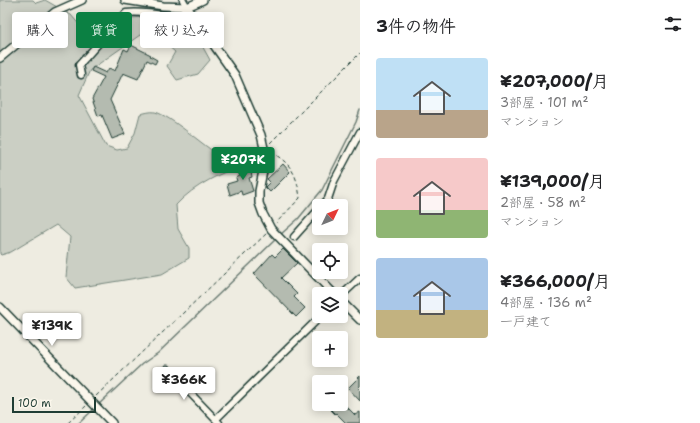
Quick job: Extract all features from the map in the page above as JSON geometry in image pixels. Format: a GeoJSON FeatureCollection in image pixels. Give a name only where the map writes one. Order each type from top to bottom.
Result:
{"type":"FeatureCollection","features":[{"type":"Feature","properties":{"kind":"street"},"geometry":{"type":"LineString","coordinates":[[0,58],[55,12],[82,0]]}},
{"type":"Feature","properties":{"kind":"street"},"geometry":{"type":"LineString","coordinates":[[125,0],[163,6],[187,7],[203,0]]}},
{"type":"Feature","properties":{"kind":"street"},"geometry":{"type":"LineString","coordinates":[[183,0],[191,12]]}},
{"type":"Feature","properties":{"kind":"street"},"geometry":{"type":"LineString","coordinates":[[80,75],[79,65],[126,13],[140,13]]}},
{"type":"Feature","properties":{"kind":"street"},"geometry":{"type":"LineString","coordinates":[[216,48],[235,75],[261,135],[265,160],[259,191],[259,203],[271,229],[327,287]]}},
{"type":"Feature","properties":{"kind":"street"},"geometry":{"type":"LineString","coordinates":[[328,199],[334,181],[360,132]]}},
{"type":"Feature","properties":{"kind":"street"},"geometry":{"type":"LineString","coordinates":[[294,237],[312,217]]}},
{"type":"Feature","properties":{"kind":"street"},"geometry":{"type":"LineString","coordinates":[[348,289],[360,278]]}},
{"type":"Feature","properties":{"kind":"street"},"geometry":{"type":"LineString","coordinates":[[0,306],[112,423]]}},
{"type":"Feature","properties":{"kind":"street"},"geometry":{"type":"LineString","coordinates":[[348,308],[360,320]]}},
{"type":"Feature","properties":{"kind":"street"},"geometry":{"type":"LineString","coordinates":[[166,369],[217,421],[314,323]]}},
{"type":"Feature","properties":{"kind":"path"},"geometry":{"type":"LineString","coordinates":[[68,423],[271,229],[300,198],[294,171],[281,157],[264,148],[360,53]]}},
{"type":"Feature","properties":{"kind":"shaded area"},"geometry":{"type":"Polygon","coordinates":[[[0,0],[33,0],[36,3],[45,0],[66,12],[12,12],[12,48],[68,48],[68,13],[76,21],[76,48],[121,48],[90,70],[79,95],[106,146],[117,150],[127,148],[135,133],[140,114],[153,112],[162,114],[186,130],[209,149],[222,156],[244,151],[250,155],[247,162],[200,185],[176,205],[178,229],[189,248],[189,258],[162,274],[75,288],[66,277],[70,237],[56,225],[11,252],[0,254],[0,0]]]}},
{"type":"Feature","properties":{"kind":"shaded area"},"geometry":{"type":"Polygon","coordinates":[[[132,18],[140,18],[140,35],[132,41],[132,18]]]}},
{"type":"Feature","properties":{"kind":"shaded area"},"geometry":{"type":"Polygon","coordinates":[[[170,48],[203,48],[210,60],[198,74],[177,80],[167,66],[175,52],[170,48]]]}},
{"type":"Feature","properties":{"kind":"building"},"geometry":{"type":"Polygon","coordinates":[[[132,46],[151,55],[150,56],[157,60],[155,64],[147,60],[138,79],[123,73],[110,100],[125,134],[112,139],[102,115],[98,116],[92,99],[104,77],[91,71],[93,67],[106,73],[109,68],[115,71],[124,49],[128,51],[130,48],[132,48],[132,46]]]}},
{"type":"Feature","properties":{"kind":"building"},"geometry":{"type":"Polygon","coordinates":[[[258,164],[258,171],[251,171],[252,177],[249,178],[253,191],[242,195],[241,191],[230,195],[227,184],[237,181],[236,178],[240,176],[238,171],[251,167],[251,165],[258,164]]]}},
{"type":"Feature","properties":{"kind":"building"},"geometry":{"type":"Polygon","coordinates":[[[283,164],[290,172],[270,192],[265,187],[270,182],[267,179],[283,164]]]}},
{"type":"Feature","properties":{"kind":"building"},"geometry":{"type":"Polygon","coordinates":[[[283,249],[297,263],[281,278],[297,294],[294,297],[305,308],[296,317],[254,274],[272,254],[275,257],[283,249]]]}},
{"type":"Feature","properties":{"kind":"building"},"geometry":{"type":"Polygon","coordinates":[[[360,376],[360,386],[358,388],[360,390],[360,401],[348,388],[360,376]]]}},
{"type":"Feature","properties":{"kind":"building"},"geometry":{"type":"Polygon","coordinates":[[[348,408],[355,415],[360,412],[360,423],[346,423],[336,413],[335,414],[332,411],[348,411],[348,408]]]}},
{"type":"Feature","properties":{"kind":"waterway"},"geometry":{"type":"LineString","coordinates":[[280,235],[298,219],[322,190],[356,122],[360,110]]}},
{"type":"Feature","properties":{"kind":"waterway"},"geometry":{"type":"LineString","coordinates":[[98,405],[142,364],[158,353],[276,239]]}},
{"type":"Feature","properties":{"kind":"waterway"},"geometry":{"type":"LineString","coordinates":[[79,423],[94,409]]}}]}
